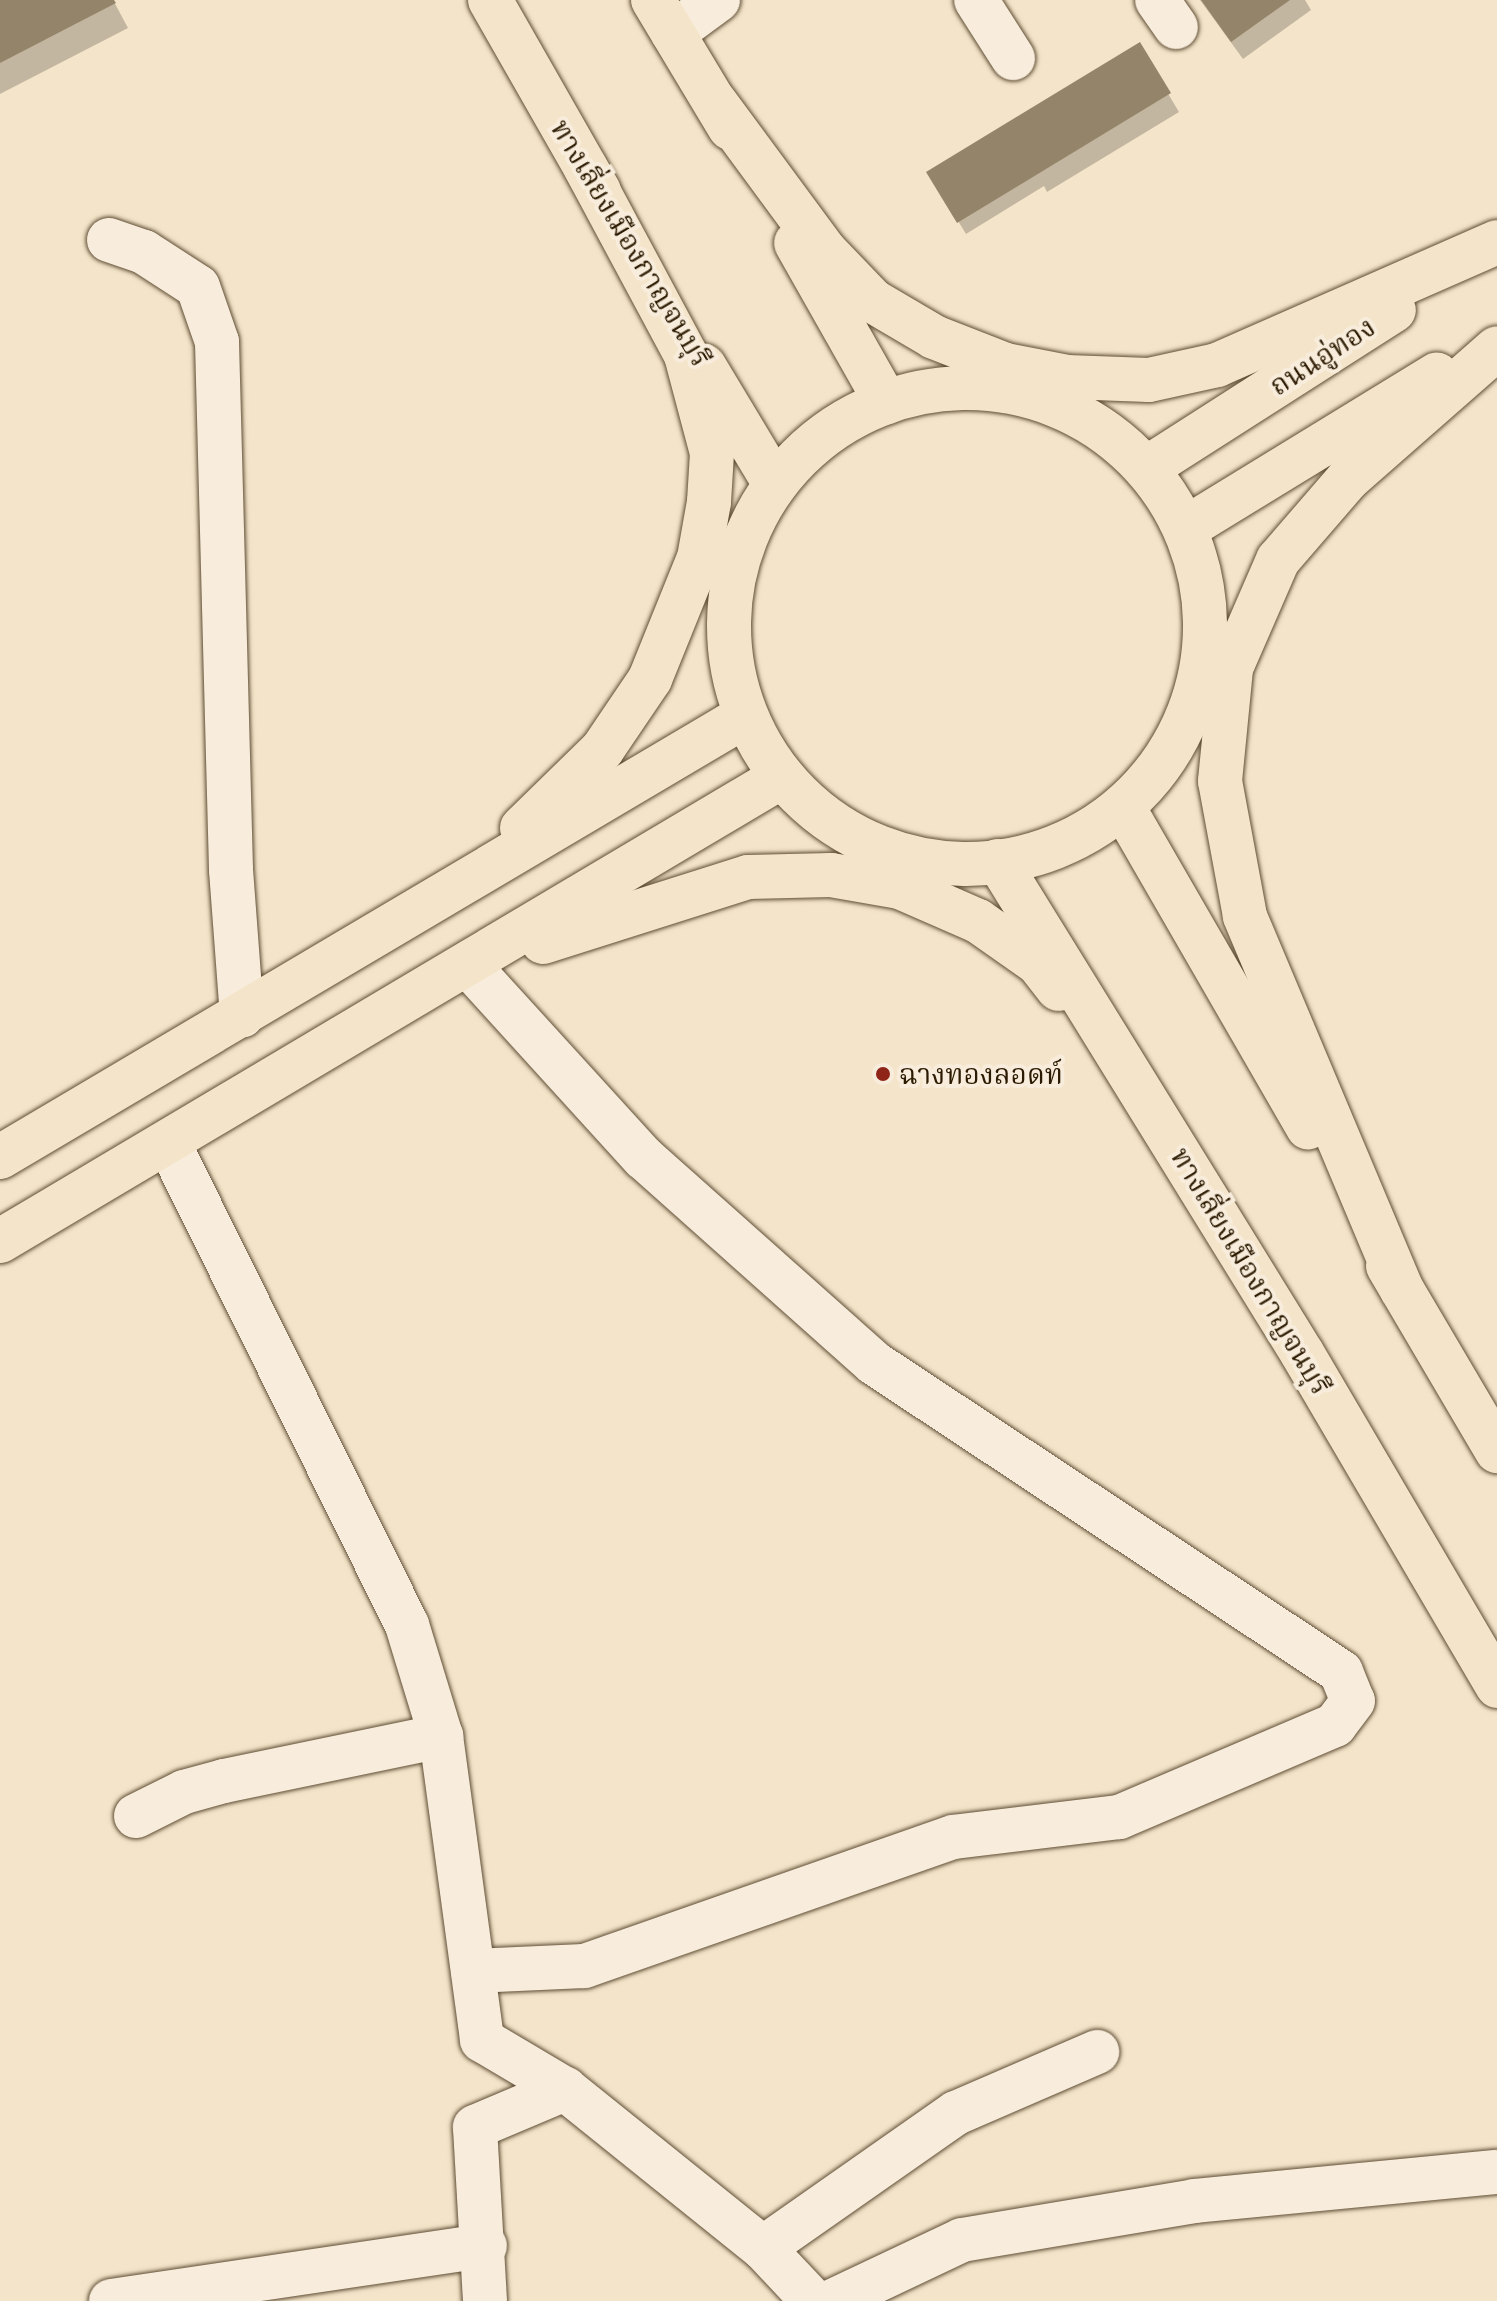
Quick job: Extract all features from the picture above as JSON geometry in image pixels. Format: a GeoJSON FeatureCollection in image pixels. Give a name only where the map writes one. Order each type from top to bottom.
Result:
{"type":"FeatureCollection","features":[{"type":"Feature","properties":{"kind":"main road","name":"ทางเลี่ยงเมืองกาญจนบุรี"},"geometry":{"type":"LineString","coordinates":[[490,0],[585,167],[775,484]]}},
{"type":"Feature","properties":{"kind":"main road"},"geometry":{"type":"LineString","coordinates":[[663,17],[886,402]]}},
{"type":"Feature","properties":{"kind":"main road"},"geometry":{"type":"LineString","coordinates":[[715,102],[825,251],[873,301],[934,337],[1006,365],[1067,377],[1149,380],[1217,365],[1497,243]]}},
{"type":"Feature","properties":{"kind":"main road"},"geometry":{"type":"LineString","coordinates":[[439,901],[548,806],[602,750],[650,679],[699,558],[712,453],[686,355],[585,167]]}},
{"type":"Feature","properties":{"kind":"main road","name":"ถนนอู่ทอง"},"geometry":{"type":"LineString","coordinates":[[1147,468],[1497,243]]}},
{"type":"Feature","properties":{"kind":"main road"},"geometry":{"type":"LineString","coordinates":[[1186,528],[1497,337]]}},
{"type":"Feature","properties":{"kind":"main road"},"geometry":{"type":"LineString","coordinates":[[1402,1290],[1245,916],[1220,781],[1231,668],[1278,560],[1348,479],[1497,348]]}},
{"type":"Feature","properties":{"kind":"main road"},"geometry":{"type":"LineString","coordinates":[[941,389],[999,390],[1054,404],[1104,430],[1147,468],[1186,528],[1205,602],[1201,678],[1173,748],[1123,807],[1078,838],[1036,854],[972,865],[918,860],[866,843],[820,815],[781,777],[745,716],[727,637],[736,570],[775,484],[824,435],[886,402],[941,389]]}},
{"type":"Feature","properties":{"kind":"main road"},"geometry":{"type":"LineString","coordinates":[[0,1157],[439,901],[745,716]]}},
{"type":"Feature","properties":{"kind":"main road"},"geometry":{"type":"LineString","coordinates":[[0,1241],[469,966],[781,777]]}},
{"type":"Feature","properties":{"kind":"main road"},"geometry":{"type":"LineString","coordinates":[[1123,807],[1497,1451]]}},
{"type":"Feature","properties":{"kind":"main road","name":"ทางเลี่ยงเมืองกาญจนบุรี"},"geometry":{"type":"LineString","coordinates":[[998,861],[1155,1114],[1497,1686]]}},
{"type":"Feature","properties":{"kind":"main road"},"geometry":{"type":"LineString","coordinates":[[469,966],[748,877],[831,875],[900,887],[978,921],[1038,963],[1155,1114]]}},
{"type":"Feature","properties":{"kind":"street"},"geometry":{"type":"LineString","coordinates":[[663,17],[718,0]]}},
{"type":"Feature","properties":{"kind":"street"},"geometry":{"type":"LineString","coordinates":[[976,0],[1013,58]]}},
{"type":"Feature","properties":{"kind":"street"},"geometry":{"type":"LineString","coordinates":[[109,240],[144,252],[198,287],[217,342],[231,870],[242,1016]]}},
{"type":"Feature","properties":{"kind":"street"},"geometry":{"type":"LineString","coordinates":[[469,966],[644,1158],[874,1363],[1341,1672],[1353,1701],[1335,1725],[1119,1817],[953,1837],[584,1966],[473,1971]]}},
{"type":"Feature","properties":{"kind":"street"},"geometry":{"type":"LineString","coordinates":[[168,1142],[407,1625],[441,1736],[482,2040],[565,2089],[763,2248],[813,2301]]}},
{"type":"Feature","properties":{"kind":"street"},"geometry":{"type":"LineString","coordinates":[[136,1816],[184,1792],[224,1781],[441,1736]]}},
{"type":"Feature","properties":{"kind":"street"},"geometry":{"type":"LineString","coordinates":[[763,2248],[956,2113],[1097,2052]]}},
{"type":"Feature","properties":{"kind":"street"},"geometry":{"type":"LineString","coordinates":[[485,2301],[485,2246],[475,2127],[565,2089]]}},
{"type":"Feature","properties":{"kind":"street"},"geometry":{"type":"LineString","coordinates":[[833,2301],[962,2240],[1194,2201],[1497,2172]]}},
{"type":"Feature","properties":{"kind":"street"},"geometry":{"type":"LineString","coordinates":[[111,2301],[485,2246]]}},
{"type":"Feature","properties":{"kind":"building"},"geometry":{"type":"Polygon","coordinates":[[[0,0],[114,0],[116,3],[0,63],[0,0]]]}},
{"type":"Feature","properties":{"kind":"building"},"geometry":{"type":"Polygon","coordinates":[[[1201,0],[1290,0],[1231,42],[1201,0]]]}},
{"type":"Feature","properties":{"kind":"building"},"geometry":{"type":"Polygon","coordinates":[[[1140,42],[1171,93],[957,223],[926,172],[1140,42]]]}},
{"type":"Feature","properties":{"kind":"place","name":"ฉางทองลอดท์"},"geometry":{"type":"Point","coordinates":[883,1074]}}]}
